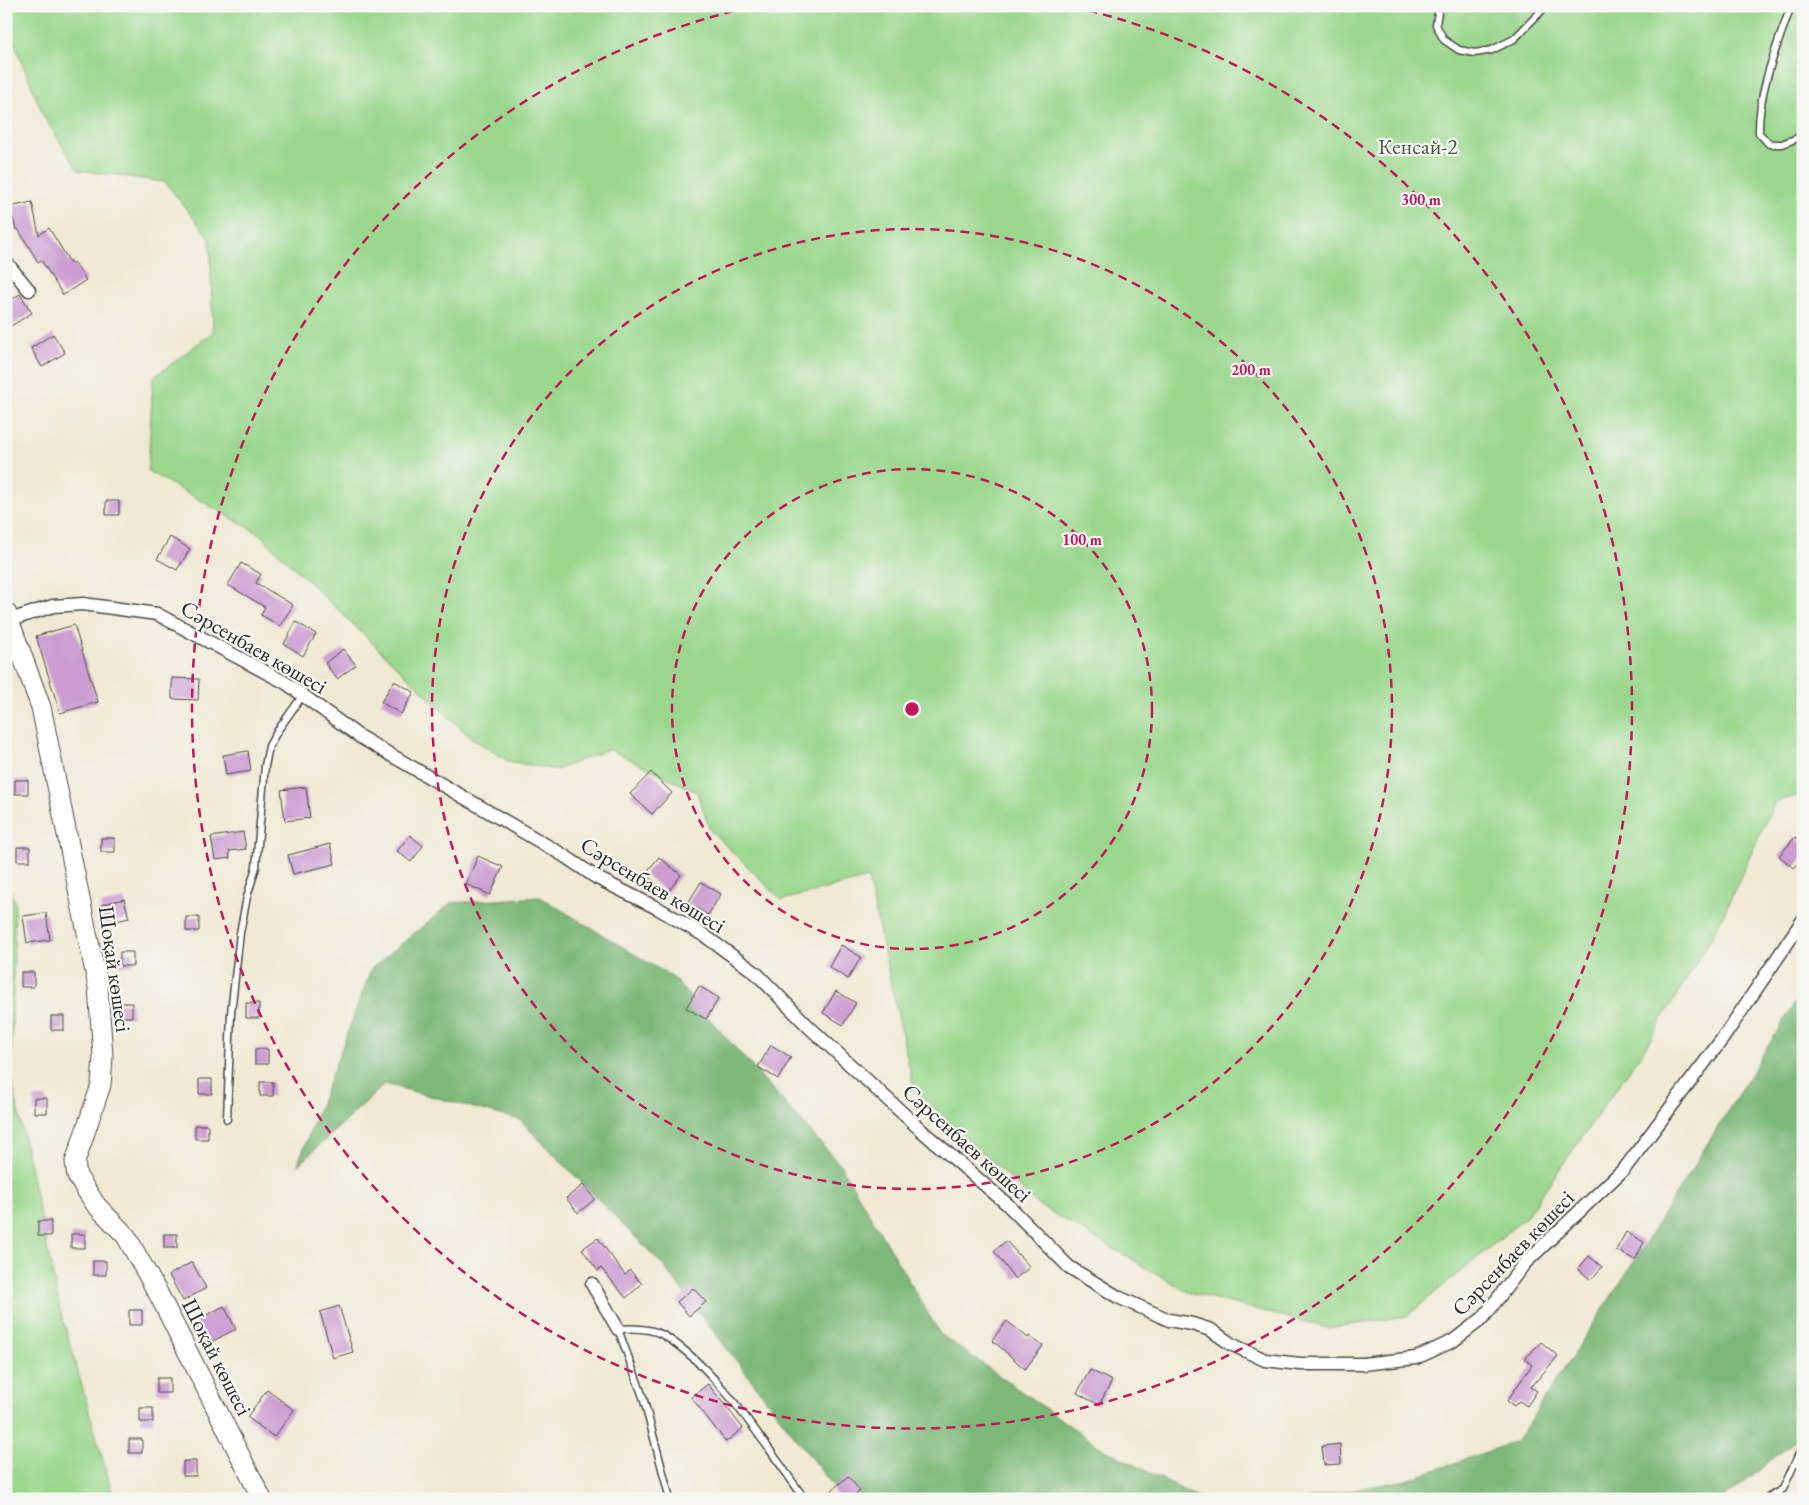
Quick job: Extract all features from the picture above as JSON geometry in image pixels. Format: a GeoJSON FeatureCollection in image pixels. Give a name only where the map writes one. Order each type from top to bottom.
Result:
{"type":"FeatureCollection","features":[{"type":"Feature","properties":{"kind":"street"},"geometry":{"type":"LineString","coordinates":[[6,262],[29,290]]}},
{"type":"Feature","properties":{"kind":"street","name":"Сәрсенбаев көшесі"},"geometry":{"type":"LineString","coordinates":[[8,616],[52,606],[83,604],[157,614],[286,683],[360,737],[563,855],[597,878],[690,927],[756,973],[809,1027],[922,1131],[1006,1204],[1069,1267],[1118,1297],[1169,1320],[1211,1330],[1231,1344],[1264,1360],[1300,1364],[1363,1364],[1416,1358],[1453,1341],[1484,1318],[1524,1264],[1625,1168],[1723,1038],[1803,920]]}},
{"type":"Feature","properties":{"kind":"street","name":"Шоқай көшесі"},"geometry":{"type":"LineString","coordinates":[[8,616],[41,707],[98,987],[103,1056],[100,1084],[75,1162],[77,1176],[96,1205],[126,1236],[159,1295],[262,1499]]}},
{"type":"Feature","properties":{"kind":"street"},"geometry":{"type":"LineString","coordinates":[[592,1284],[618,1329]]}},
{"type":"Feature","properties":{"kind":"street"},"geometry":{"type":"LineString","coordinates":[[250,1476],[251,1499]]}},
{"type":"Feature","properties":{"kind":"lane"},"geometry":{"type":"LineString","coordinates":[[1439,6],[1436,26],[1444,40],[1459,50],[1475,53],[1492,50],[1514,39],[1546,6]]}},
{"type":"Feature","properties":{"kind":"lane"},"geometry":{"type":"LineString","coordinates":[[1791,6],[1764,87],[1758,113],[1759,133],[1768,144],[1782,144],[1803,136]]}},
{"type":"Feature","properties":{"kind":"lane"},"geometry":{"type":"LineString","coordinates":[[227,1119],[230,1013],[240,933],[247,897],[256,867],[265,766],[269,746],[302,695]]}},
{"type":"Feature","properties":{"kind":"lane"},"geometry":{"type":"LineString","coordinates":[[670,1499],[643,1397],[618,1329],[632,1328],[662,1334],[693,1358],[717,1382],[805,1499]]}},
{"type":"Feature","properties":{"kind":"lane"},"geometry":{"type":"LineString","coordinates":[[1766,1499],[1783,1489],[1803,1445]]}},
{"type":"Feature","properties":{"kind":"green space","name":"Кенсай-2"},"geometry":{"type":"Polygon","coordinates":[[[6,6],[1803,6],[1803,794],[1775,802],[1717,928],[1645,1048],[1525,1218],[1407,1316],[1328,1328],[1188,1292],[1037,1204],[914,1089],[868,878],[782,900],[710,830],[697,792],[609,749],[556,770],[508,761],[470,737],[258,533],[148,471],[153,378],[213,332],[210,239],[165,182],[78,170],[44,117],[6,22],[6,6]]]}},
{"type":"Feature","properties":{"kind":"green space"},"geometry":{"type":"Polygon","coordinates":[[[6,880],[15,903],[11,1076],[60,1309],[114,1499],[6,1499],[6,880]]]}},
{"type":"Feature","properties":{"kind":"green space"},"geometry":{"type":"Polygon","coordinates":[[[540,897],[672,977],[841,1166],[940,1334],[1100,1447],[1200,1499],[843,1499],[661,1263],[520,1120],[385,1084],[297,1166],[372,968],[451,903],[540,897]]]}},
{"type":"Feature","properties":{"kind":"green space"},"geometry":{"type":"Polygon","coordinates":[[[1803,990],[1803,1434],[1723,1499],[1305,1499],[1407,1480],[1517,1441],[1635,1260],[1803,990]]]}},
{"type":"Feature","properties":{"kind":"building"},"geometry":{"type":"Polygon","coordinates":[[[32,202],[39,235],[49,228],[71,264],[74,262],[86,280],[63,295],[41,260],[38,262],[18,229],[16,230],[10,207],[32,202]]]}},
{"type":"Feature","properties":{"kind":"building"},"geometry":{"type":"Polygon","coordinates":[[[20,294],[32,313],[6,329],[6,303],[20,294]]]}},
{"type":"Feature","properties":{"kind":"building"},"geometry":{"type":"Polygon","coordinates":[[[53,334],[65,353],[42,367],[31,348],[53,334]]]}},
{"type":"Feature","properties":{"kind":"building"},"geometry":{"type":"Polygon","coordinates":[[[106,501],[119,501],[119,515],[106,515],[106,501]]]}},
{"type":"Feature","properties":{"kind":"building"},"geometry":{"type":"Polygon","coordinates":[[[170,537],[190,549],[177,570],[157,559],[170,537]]]}},
{"type":"Feature","properties":{"kind":"building"},"geometry":{"type":"Polygon","coordinates":[[[241,563],[261,574],[256,583],[293,605],[280,626],[261,615],[265,607],[228,585],[241,563]]]}},
{"type":"Feature","properties":{"kind":"building"},"geometry":{"type":"Polygon","coordinates":[[[296,622],[316,634],[303,656],[284,644],[296,622]]]}},
{"type":"Feature","properties":{"kind":"building"},"geometry":{"type":"Polygon","coordinates":[[[74,625],[98,702],[60,713],[36,636],[74,625]]]}},
{"type":"Feature","properties":{"kind":"building"},"geometry":{"type":"Polygon","coordinates":[[[343,649],[356,665],[337,679],[325,663],[343,649]]]}},
{"type":"Feature","properties":{"kind":"building"},"geometry":{"type":"Polygon","coordinates":[[[172,678],[199,679],[198,700],[172,699],[172,678]]]}},
{"type":"Feature","properties":{"kind":"building"},"geometry":{"type":"Polygon","coordinates":[[[394,681],[414,692],[401,714],[381,702],[394,681]]]}},
{"type":"Feature","properties":{"kind":"building"},"geometry":{"type":"Polygon","coordinates":[[[248,751],[251,771],[226,775],[223,755],[248,751]]]}},
{"type":"Feature","properties":{"kind":"building"},"geometry":{"type":"Polygon","coordinates":[[[651,772],[672,793],[652,814],[630,794],[651,772]]]}},
{"type":"Feature","properties":{"kind":"building"},"geometry":{"type":"Polygon","coordinates":[[[15,780],[28,780],[28,794],[15,794],[15,780]]]}},
{"type":"Feature","properties":{"kind":"building"},"geometry":{"type":"Polygon","coordinates":[[[306,787],[310,818],[285,821],[281,790],[306,787]]]}},
{"type":"Feature","properties":{"kind":"building"},"geometry":{"type":"Polygon","coordinates":[[[243,832],[246,849],[229,851],[230,858],[215,860],[211,837],[243,832]]]}},
{"type":"Feature","properties":{"kind":"building"},"geometry":{"type":"Polygon","coordinates":[[[410,835],[423,846],[411,862],[397,851],[410,835]]]}},
{"type":"Feature","properties":{"kind":"building"},"geometry":{"type":"Polygon","coordinates":[[[1795,837],[1803,843],[1803,858],[1794,868],[1779,856],[1795,837]]]}},
{"type":"Feature","properties":{"kind":"building"},"geometry":{"type":"Polygon","coordinates":[[[101,838],[115,838],[115,852],[101,852],[101,838]]]}},
{"type":"Feature","properties":{"kind":"building"},"geometry":{"type":"Polygon","coordinates":[[[330,844],[335,864],[293,874],[288,855],[330,844]]]}},
{"type":"Feature","properties":{"kind":"building"},"geometry":{"type":"Polygon","coordinates":[[[17,847],[30,847],[30,861],[17,861],[17,847]]]}},
{"type":"Feature","properties":{"kind":"building"},"geometry":{"type":"Polygon","coordinates":[[[478,856],[503,867],[490,895],[466,884],[478,856]]]}},
{"type":"Feature","properties":{"kind":"building"},"geometry":{"type":"Polygon","coordinates":[[[659,857],[681,875],[667,893],[645,874],[659,857]]]}},
{"type":"Feature","properties":{"kind":"building"},"geometry":{"type":"Polygon","coordinates":[[[701,882],[721,894],[708,915],[688,903],[701,882]]]}},
{"type":"Feature","properties":{"kind":"building"},"geometry":{"type":"Polygon","coordinates":[[[124,899],[129,918],[104,924],[100,905],[124,899]]]}},
{"type":"Feature","properties":{"kind":"building"},"geometry":{"type":"Polygon","coordinates":[[[46,913],[50,940],[27,943],[23,916],[46,913]]]}},
{"type":"Feature","properties":{"kind":"building"},"geometry":{"type":"Polygon","coordinates":[[[186,917],[199,917],[199,931],[186,931],[186,917]]]}},
{"type":"Feature","properties":{"kind":"building"},"geometry":{"type":"Polygon","coordinates":[[[841,945],[861,957],[848,979],[829,967],[841,945]]]}},
{"type":"Feature","properties":{"kind":"building"},"geometry":{"type":"Polygon","coordinates":[[[120,952],[133,952],[133,966],[120,966],[120,952]]]}},
{"type":"Feature","properties":{"kind":"building"},"geometry":{"type":"Polygon","coordinates":[[[21,972],[34,972],[34,987],[21,987],[21,972]]]}},
{"type":"Feature","properties":{"kind":"building"},"geometry":{"type":"Polygon","coordinates":[[[699,986],[719,998],[706,1019],[686,1008],[699,986]]]}},
{"type":"Feature","properties":{"kind":"building"},"geometry":{"type":"Polygon","coordinates":[[[836,991],[856,1003],[843,1025],[823,1013],[836,991]]]}},
{"type":"Feature","properties":{"kind":"building"},"geometry":{"type":"Polygon","coordinates":[[[119,1003],[132,1003],[132,1017],[119,1017],[119,1003]]]}},
{"type":"Feature","properties":{"kind":"building"},"geometry":{"type":"Polygon","coordinates":[[[246,1003],[259,1003],[259,1018],[246,1018],[246,1003]]]}},
{"type":"Feature","properties":{"kind":"building"},"geometry":{"type":"Polygon","coordinates":[[[51,1016],[64,1016],[64,1030],[51,1030],[51,1016]]]}},
{"type":"Feature","properties":{"kind":"building"},"geometry":{"type":"Polygon","coordinates":[[[771,1045],[791,1057],[778,1079],[758,1067],[771,1045]]]}},
{"type":"Feature","properties":{"kind":"building"},"geometry":{"type":"Polygon","coordinates":[[[255,1049],[268,1049],[268,1064],[255,1064],[255,1049]]]}},
{"type":"Feature","properties":{"kind":"building"},"geometry":{"type":"Polygon","coordinates":[[[199,1079],[212,1079],[212,1094],[199,1094],[199,1079]]]}},
{"type":"Feature","properties":{"kind":"building"},"geometry":{"type":"Polygon","coordinates":[[[260,1082],[273,1082],[273,1096],[260,1096],[260,1082]]]}},
{"type":"Feature","properties":{"kind":"building"},"geometry":{"type":"Polygon","coordinates":[[[34,1098],[47,1098],[47,1113],[34,1113],[34,1098]]]}},
{"type":"Feature","properties":{"kind":"building"},"geometry":{"type":"Polygon","coordinates":[[[195,1125],[208,1125],[208,1139],[195,1139],[195,1125]]]}},
{"type":"Feature","properties":{"kind":"building"},"geometry":{"type":"Polygon","coordinates":[[[583,1185],[595,1199],[578,1213],[566,1198],[583,1185]]]}},
{"type":"Feature","properties":{"kind":"building"},"geometry":{"type":"Polygon","coordinates":[[[38,1221],[51,1221],[51,1236],[38,1236],[38,1221]]]}},
{"type":"Feature","properties":{"kind":"building"},"geometry":{"type":"Polygon","coordinates":[[[1626,1232],[1644,1242],[1635,1260],[1616,1250],[1626,1232]]]}},
{"type":"Feature","properties":{"kind":"building"},"geometry":{"type":"Polygon","coordinates":[[[71,1234],[85,1234],[85,1248],[71,1248],[71,1234]]]}},
{"type":"Feature","properties":{"kind":"building"},"geometry":{"type":"Polygon","coordinates":[[[164,1234],[177,1234],[177,1248],[164,1248],[164,1234]]]}},
{"type":"Feature","properties":{"kind":"building"},"geometry":{"type":"Polygon","coordinates":[[[598,1238],[625,1275],[630,1270],[642,1284],[626,1298],[601,1268],[598,1271],[582,1249],[598,1238]]]}},
{"type":"Feature","properties":{"kind":"building"},"geometry":{"type":"Polygon","coordinates":[[[1006,1241],[1030,1267],[1015,1279],[994,1251],[1006,1241]]]}},
{"type":"Feature","properties":{"kind":"building"},"geometry":{"type":"Polygon","coordinates":[[[1589,1256],[1602,1267],[1591,1280],[1578,1269],[1589,1256]]]}},
{"type":"Feature","properties":{"kind":"building"},"geometry":{"type":"Polygon","coordinates":[[[93,1261],[106,1261],[106,1275],[93,1275],[93,1261]]]}},
{"type":"Feature","properties":{"kind":"building"},"geometry":{"type":"Polygon","coordinates":[[[192,1262],[206,1288],[183,1301],[169,1275],[192,1262]]]}},
{"type":"Feature","properties":{"kind":"building"},"geometry":{"type":"Polygon","coordinates":[[[693,1288],[706,1302],[689,1316],[677,1302],[693,1288]]]}},
{"type":"Feature","properties":{"kind":"building"},"geometry":{"type":"Polygon","coordinates":[[[224,1306],[236,1329],[207,1344],[195,1321],[224,1306]]]}},
{"type":"Feature","properties":{"kind":"building"},"geometry":{"type":"Polygon","coordinates":[[[339,1306],[353,1352],[333,1358],[320,1312],[339,1306]]]}},
{"type":"Feature","properties":{"kind":"building"},"geometry":{"type":"Polygon","coordinates":[[[129,1310],[142,1310],[142,1325],[129,1325],[129,1310]]]}},
{"type":"Feature","properties":{"kind":"building"},"geometry":{"type":"Polygon","coordinates":[[[1007,1321],[1028,1338],[1029,1336],[1043,1346],[1025,1369],[992,1340],[1007,1321]]]}},
{"type":"Feature","properties":{"kind":"building"},"geometry":{"type":"Polygon","coordinates":[[[1541,1342],[1558,1356],[1531,1387],[1537,1391],[1527,1406],[1519,1401],[1514,1406],[1507,1401],[1532,1365],[1525,1359],[1541,1342]]]}},
{"type":"Feature","properties":{"kind":"building"},"geometry":{"type":"Polygon","coordinates":[[[1090,1370],[1112,1381],[1099,1405],[1077,1393],[1090,1370]]]}},
{"type":"Feature","properties":{"kind":"building"},"geometry":{"type":"Polygon","coordinates":[[[157,1378],[170,1378],[170,1393],[157,1393],[157,1378]]]}},
{"type":"Feature","properties":{"kind":"building"},"geometry":{"type":"Polygon","coordinates":[[[708,1384],[743,1428],[726,1442],[691,1397],[708,1384]]]}},
{"type":"Feature","properties":{"kind":"building"},"geometry":{"type":"Polygon","coordinates":[[[267,1390],[294,1410],[274,1437],[247,1417],[267,1390]]]}},
{"type":"Feature","properties":{"kind":"building"},"geometry":{"type":"Polygon","coordinates":[[[140,1408],[153,1408],[153,1422],[140,1422],[140,1408]]]}},
{"type":"Feature","properties":{"kind":"building"},"geometry":{"type":"Polygon","coordinates":[[[129,1439],[142,1439],[142,1453],[129,1453],[129,1439]]]}},
{"type":"Feature","properties":{"kind":"building"},"geometry":{"type":"Polygon","coordinates":[[[1340,1444],[1341,1464],[1324,1465],[1322,1446],[1340,1444]]]}},
{"type":"Feature","properties":{"kind":"building"},"geometry":{"type":"Polygon","coordinates":[[[183,1461],[196,1461],[196,1476],[183,1476],[183,1461]]]}},
{"type":"Feature","properties":{"kind":"building"},"geometry":{"type":"Polygon","coordinates":[[[848,1476],[860,1491],[850,1499],[839,1499],[832,1490],[848,1476]]]}}]}
